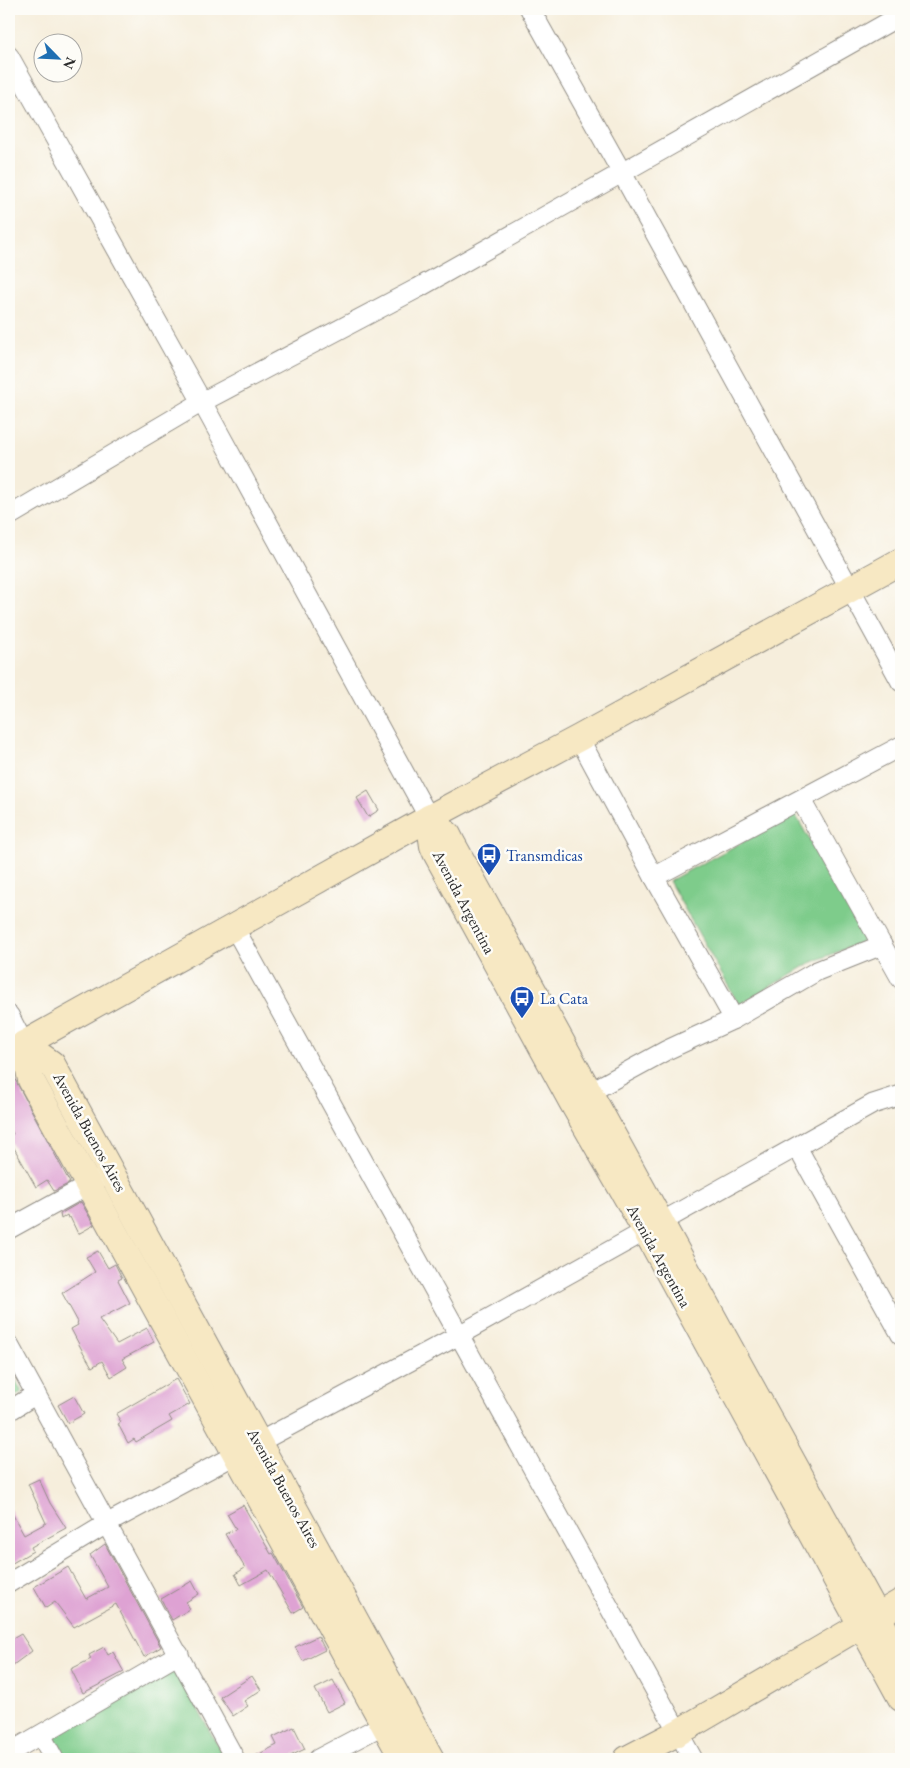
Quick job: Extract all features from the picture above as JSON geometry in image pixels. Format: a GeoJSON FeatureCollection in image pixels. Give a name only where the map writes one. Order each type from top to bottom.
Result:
{"type":"FeatureCollection","features":[{"type":"Feature","properties":{"kind":"street"},"geometry":{"type":"LineString","coordinates":[[530,9],[901,682]]}},
{"type":"Feature","properties":{"kind":"street"},"geometry":{"type":"LineString","coordinates":[[9,516],[202,402],[418,288],[901,15]]}},
{"type":"Feature","properties":{"kind":"street"},"geometry":{"type":"LineString","coordinates":[[9,56],[202,402],[429,818]]}},
{"type":"Feature","properties":{"kind":"street"},"geometry":{"type":"LineString","coordinates":[[9,1015],[17,1048],[429,818],[901,561]]}},
{"type":"Feature","properties":{"kind":"street"},"geometry":{"type":"LineString","coordinates":[[579,738],[734,1019]]}},
{"type":"Feature","properties":{"kind":"street"},"geometry":{"type":"LineString","coordinates":[[654,877],[901,746]]}},
{"type":"Feature","properties":{"kind":"street"},"geometry":{"type":"LineString","coordinates":[[801,800],[901,979]]}},
{"type":"Feature","properties":{"kind":"street","name":"Avenida Argentina"},"geometry":{"type":"LineString","coordinates":[[429,818],[448,835],[590,1092],[654,1227],[869,1621],[901,1698]]}},
{"type":"Feature","properties":{"kind":"street","name":"Avenida Argentina"},"geometry":{"type":"LineString","coordinates":[[429,818],[433,846],[436,852],[572,1102],[654,1227]]}},
{"type":"Feature","properties":{"kind":"street"},"geometry":{"type":"LineString","coordinates":[[234,927],[693,1759]]}},
{"type":"Feature","properties":{"kind":"street"},"geometry":{"type":"LineString","coordinates":[[590,1092],[667,1050],[734,1019],[817,971],[882,945]]}},
{"type":"Feature","properties":{"kind":"street","name":"Avenida Buenos Aires"},"geometry":{"type":"LineString","coordinates":[[17,1048],[52,1064],[113,1172],[259,1443],[395,1718],[403,1759]]}},
{"type":"Feature","properties":{"kind":"street","name":"Avenida Buenos Aires"},"geometry":{"type":"LineString","coordinates":[[17,1048],[31,1080],[236,1455],[395,1718],[431,1759]]}},
{"type":"Feature","properties":{"kind":"street"},"geometry":{"type":"LineString","coordinates":[[9,1583],[108,1523],[458,1336],[873,1104],[901,1095]]}},
{"type":"Feature","properties":{"kind":"street"},"geometry":{"type":"LineString","coordinates":[[797,1147],[901,1335]]}},
{"type":"Feature","properties":{"kind":"street"},"geometry":{"type":"LineString","coordinates":[[9,1229],[113,1172]]}},
{"type":"Feature","properties":{"kind":"street"},"geometry":{"type":"LineString","coordinates":[[9,1345],[236,1759]]}},
{"type":"Feature","properties":{"kind":"street"},"geometry":{"type":"LineString","coordinates":[[9,1410],[36,1394]]}},
{"type":"Feature","properties":{"kind":"street"},"geometry":{"type":"LineString","coordinates":[[627,1759],[679,1732],[901,1602]]}},
{"type":"Feature","properties":{"kind":"street","name":"Avenida Argentina"},"geometry":{"type":"LineString","coordinates":[[869,1621],[901,1659]]}},
{"type":"Feature","properties":{"kind":"street"},"geometry":{"type":"LineString","coordinates":[[9,1753],[179,1654]]}},
{"type":"Feature","properties":{"kind":"street"},"geometry":{"type":"LineString","coordinates":[[318,1759],[395,1718]]}},
{"type":"Feature","properties":{"kind":"street"},"geometry":{"type":"LineString","coordinates":[[40,1735],[54,1759]]}},
{"type":"Feature","properties":{"kind":"green space"},"geometry":{"type":"Polygon","coordinates":[[[795,814],[866,940],[808,964],[739,1005],[669,881],[795,814]]]}},
{"type":"Feature","properties":{"kind":"green space"},"geometry":{"type":"Polygon","coordinates":[[[9,1368],[22,1392],[9,1400],[9,1368]]]}},
{"type":"Feature","properties":{"kind":"green space"},"geometry":{"type":"Polygon","coordinates":[[[175,1667],[225,1759],[66,1759],[53,1736],[175,1667]]]}},
{"type":"Feature","properties":{"kind":"building"},"geometry":{"type":"Polygon","coordinates":[[[368,791],[379,810],[368,817],[357,798],[368,791]]]}},
{"type":"Feature","properties":{"kind":"building"},"geometry":{"type":"Polygon","coordinates":[[[9,1068],[70,1183],[54,1191],[47,1180],[36,1187],[9,1139],[13,1134],[9,1126],[9,1068]]]}},
{"type":"Feature","properties":{"kind":"building"},"geometry":{"type":"Polygon","coordinates":[[[81,1202],[94,1225],[78,1234],[70,1217],[68,1218],[67,1215],[61,1219],[60,1214],[81,1202]]]}},
{"type":"Feature","properties":{"kind":"building"},"geometry":{"type":"Polygon","coordinates":[[[98,1251],[108,1268],[115,1264],[122,1278],[118,1280],[130,1303],[99,1319],[117,1344],[147,1328],[154,1342],[122,1359],[127,1367],[111,1377],[102,1361],[92,1367],[82,1350],[71,1329],[78,1325],[78,1322],[62,1293],[95,1272],[86,1257],[98,1251]]]}},
{"type":"Feature","properties":{"kind":"building"},"geometry":{"type":"Polygon","coordinates":[[[176,1379],[190,1404],[169,1416],[172,1421],[136,1442],[134,1439],[128,1443],[118,1424],[121,1422],[116,1414],[176,1379]]]}},
{"type":"Feature","properties":{"kind":"building"},"geometry":{"type":"Polygon","coordinates":[[[74,1396],[84,1414],[68,1423],[58,1405],[74,1396]]]}},
{"type":"Feature","properties":{"kind":"building"},"geometry":{"type":"Polygon","coordinates":[[[39,1479],[50,1503],[66,1528],[31,1547],[33,1551],[9,1565],[9,1508],[24,1535],[46,1523],[28,1484],[39,1479]]]}},
{"type":"Feature","properties":{"kind":"building"},"geometry":{"type":"Polygon","coordinates":[[[243,1505],[271,1554],[273,1553],[303,1607],[293,1613],[268,1570],[241,1585],[235,1574],[245,1568],[225,1534],[236,1529],[227,1514],[243,1505]]]}},
{"type":"Feature","properties":{"kind":"building"},"geometry":{"type":"Polygon","coordinates":[[[105,1544],[161,1647],[144,1657],[116,1604],[74,1627],[55,1602],[46,1608],[34,1587],[68,1567],[86,1599],[108,1587],[90,1555],[105,1544]]]}},
{"type":"Feature","properties":{"kind":"building"},"geometry":{"type":"Polygon","coordinates":[[[192,1581],[199,1594],[186,1602],[190,1609],[172,1620],[161,1599],[192,1581]]]}},
{"type":"Feature","properties":{"kind":"building"},"geometry":{"type":"Polygon","coordinates":[[[21,1634],[32,1651],[9,1668],[9,1641],[21,1634]]]}},
{"type":"Feature","properties":{"kind":"building"},"geometry":{"type":"Polygon","coordinates":[[[318,1636],[325,1650],[303,1661],[295,1647],[318,1636]]]}},
{"type":"Feature","properties":{"kind":"building"},"geometry":{"type":"Polygon","coordinates":[[[104,1647],[108,1655],[113,1652],[124,1672],[83,1693],[71,1669],[91,1659],[89,1655],[104,1647]]]}},
{"type":"Feature","properties":{"kind":"building"},"geometry":{"type":"Polygon","coordinates":[[[252,1676],[261,1690],[244,1701],[248,1706],[233,1716],[220,1697],[252,1676]]]}},
{"type":"Feature","properties":{"kind":"building"},"geometry":{"type":"Polygon","coordinates":[[[333,1680],[345,1703],[327,1712],[315,1689],[333,1680]]]}},
{"type":"Feature","properties":{"kind":"building"},"geometry":{"type":"Polygon","coordinates":[[[294,1727],[305,1749],[284,1759],[249,1759],[277,1745],[273,1737],[294,1727]]]}},
{"type":"Feature","properties":{"kind":"place","name":"Transmdicas"},"geometry":{"type":"Point","coordinates":[489,876]}},
{"type":"Feature","properties":{"kind":"place","name":"La Cata"},"geometry":{"type":"Point","coordinates":[522,1019]}}]}
